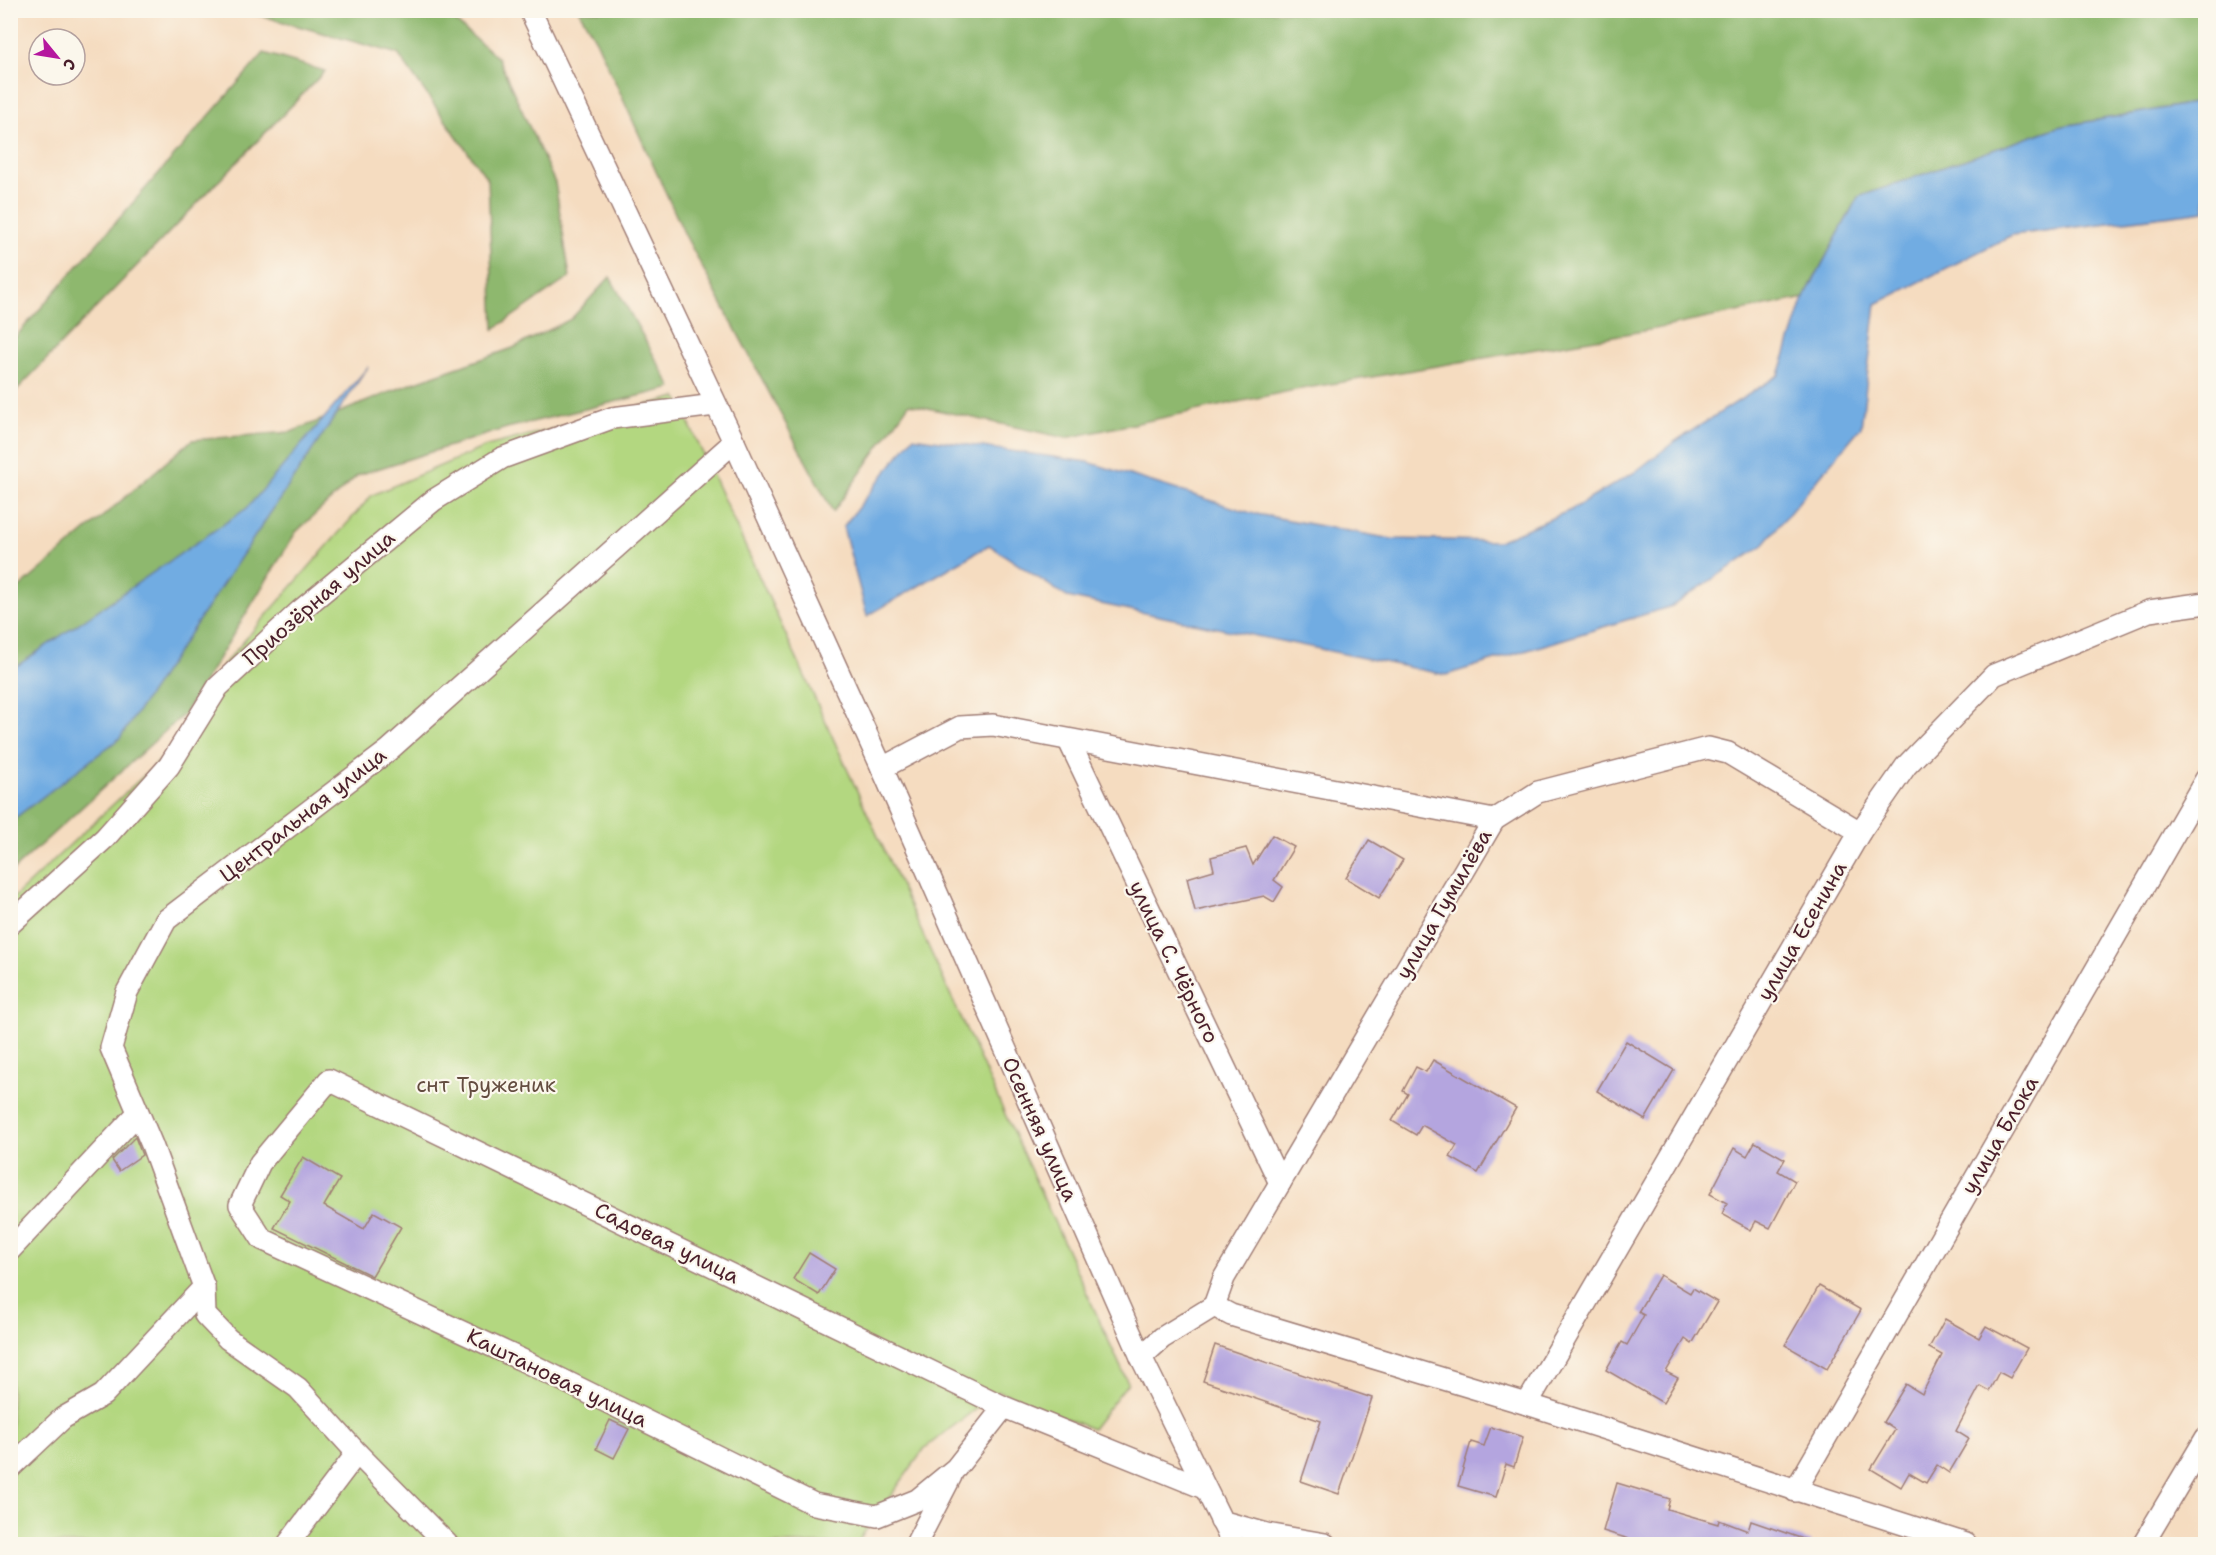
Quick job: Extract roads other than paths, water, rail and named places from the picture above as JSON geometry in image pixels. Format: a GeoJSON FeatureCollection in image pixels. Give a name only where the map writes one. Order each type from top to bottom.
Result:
{"type":"FeatureCollection","features":[{"type":"Feature","properties":{"kind":"street","name":"Осенняя улица"},"geometry":{"type":"LineString","coordinates":[[530,10],[734,442],[882,768],[1140,1357],[1233,1545]]}},
{"type":"Feature","properties":{"kind":"street","name":"Приозёрная улица"},"geometry":{"type":"LineString","coordinates":[[10,924],[105,838],[169,766],[218,687],[300,610],[434,500],[502,458],[612,418],[715,405]]}},
{"type":"Feature","properties":{"kind":"street","name":"Центральная улица"},"geometry":{"type":"LineString","coordinates":[[447,1545],[357,1453],[298,1388],[228,1339],[205,1315],[204,1287],[111,1048],[127,992],[166,920],[389,750],[734,442]]}},
{"type":"Feature","properties":{"kind":"street","name":"улица Есенина"},"geometry":{"type":"LineString","coordinates":[[1527,1404],[1860,832],[1906,766],[1994,675],[2149,611],[2205,603]]}},
{"type":"Feature","properties":{"kind":"street"},"geometry":{"type":"LineString","coordinates":[[882,768],[960,727],[993,724],[1069,741],[1494,820]]}},
{"type":"Feature","properties":{"kind":"street","name":"улица С. Чёрного"},"geometry":{"type":"LineString","coordinates":[[1069,741],[1280,1183]]}},
{"type":"Feature","properties":{"kind":"street","name":"улица Гумилёва"},"geometry":{"type":"LineString","coordinates":[[1214,1305],[1224,1278],[1494,820],[1538,792],[1708,748],[1728,753],[1860,832]]}},
{"type":"Feature","properties":{"kind":"street","name":"улица Блока"},"geometry":{"type":"LineString","coordinates":[[1795,1491],[2205,779]]}},
{"type":"Feature","properties":{"kind":"street","name":"Садовая улица"},"geometry":{"type":"LineString","coordinates":[[329,1080],[1004,1407]]}},
{"type":"Feature","properties":{"kind":"street","name":"Каштановая улица"},"geometry":{"type":"LineString","coordinates":[[329,1080],[260,1163],[240,1205],[262,1239],[519,1359],[814,1504],[877,1516],[917,1500],[956,1468],[1004,1407]]}},
{"type":"Feature","properties":{"kind":"street"},"geometry":{"type":"LineString","coordinates":[[10,1250],[138,1113]]}},
{"type":"Feature","properties":{"kind":"street"},"geometry":{"type":"LineString","coordinates":[[10,1468],[63,1418],[103,1395],[204,1287]]}},
{"type":"Feature","properties":{"kind":"street"},"geometry":{"type":"LineString","coordinates":[[1140,1357],[1162,1338],[1214,1305],[1231,1315],[1527,1404],[1966,1545]]}},
{"type":"Feature","properties":{"kind":"street"},"geometry":{"type":"LineString","coordinates":[[1004,1407],[1204,1488]]}},
{"type":"Feature","properties":{"kind":"street"},"geometry":{"type":"LineString","coordinates":[[2143,1545],[2205,1438]]}},
{"type":"Feature","properties":{"kind":"street"},"geometry":{"type":"LineString","coordinates":[[288,1545],[357,1453]]}},
{"type":"Feature","properties":{"kind":"street"},"geometry":{"type":"LineString","coordinates":[[916,1545],[956,1468]]}},
{"type":"Feature","properties":{"kind":"street"},"geometry":{"type":"LineString","coordinates":[[1221,1521],[1267,1534],[1325,1545]]}},
{"type":"Feature","properties":{"kind":"water"},"geometry":{"type":"Polygon","coordinates":[[[2205,101],[2205,211],[2012,235],[1876,304],[1861,427],[1762,546],[1672,606],[1446,675],[1067,597],[989,545],[867,616],[843,527],[913,437],[1088,462],[1251,513],[1392,539],[1498,541],[1571,510],[1635,472],[1674,442],[1779,375],[1804,298],[1858,197],[2058,127],[2205,101]]]}},
{"type":"Feature","properties":{"kind":"water"},"geometry":{"type":"Polygon","coordinates":[[[368,367],[120,738],[11,821],[11,670],[247,508],[368,367]]]}},
{"type":"Feature","properties":{"kind":"park label","name":"снт Труженик"},"geometry":{"type":"Point","coordinates":[486,1085]}}]}
